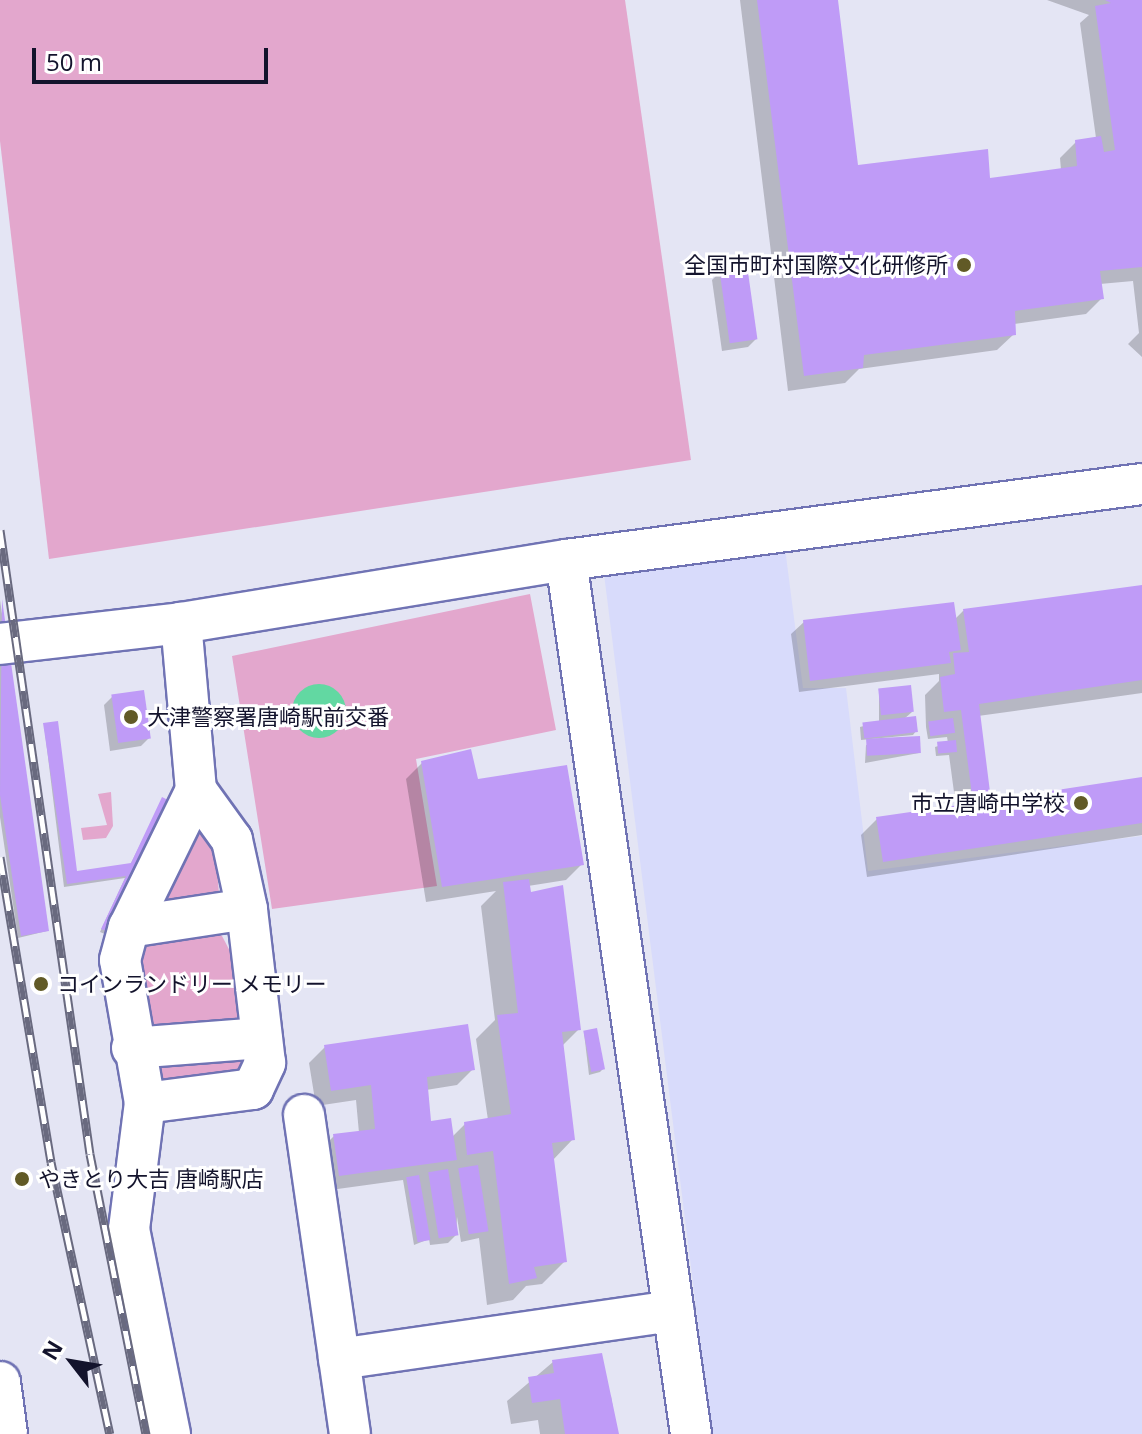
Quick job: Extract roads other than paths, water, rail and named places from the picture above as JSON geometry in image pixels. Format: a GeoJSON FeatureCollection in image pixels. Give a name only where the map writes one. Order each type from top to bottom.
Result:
{"type":"FeatureCollection","features":[{"type":"Feature","properties":{"kind":"street"},"geometry":{"type":"LineString","coordinates":[[0,644],[181,623],[566,560],[1142,484]]}},
{"type":"Feature","properties":{"kind":"street"},"geometry":{"type":"LineString","coordinates":[[566,560],[691,1434]]}},
{"type":"Feature","properties":{"kind":"street"},"geometry":{"type":"LineString","coordinates":[[145,1103],[253,1089],[265,1063],[247,909],[232,840],[196,790],[181,623]]}},
{"type":"Feature","properties":{"kind":"street"},"geometry":{"type":"LineString","coordinates":[[170,1434],[129,1229],[145,1103],[132,1048],[120,960],[129,927],[196,790]]}},
{"type":"Feature","properties":{"kind":"street"},"geometry":{"type":"LineString","coordinates":[[129,927],[247,909]]}},
{"type":"Feature","properties":{"kind":"street"},"geometry":{"type":"LineString","coordinates":[[132,1048],[262,1038]]}},
{"type":"Feature","properties":{"kind":"street"},"geometry":{"type":"LineString","coordinates":[[304,1115],[350,1434]]}},
{"type":"Feature","properties":{"kind":"street"},"geometry":{"type":"LineString","coordinates":[[339,1359],[674,1311]]}},
{"type":"Feature","properties":{"kind":"street"},"geometry":{"type":"LineString","coordinates":[[0,1382],[7,1434]]}},
{"type":"Feature","properties":{"kind":"railway"},"geometry":{"type":"LineString","coordinates":[[0,530],[90,1154],[146,1434]]}},
{"type":"Feature","properties":{"kind":"railway"},"geometry":{"type":"LineString","coordinates":[[0,857],[51,1162],[110,1434]]}},
{"type":"Feature","properties":{"kind":"place","name":"全国市町村国際文化研修所"},"geometry":{"type":"Point","coordinates":[964,265]}},
{"type":"Feature","properties":{"kind":"place","name":"大津警察署唐崎駅前交番"},"geometry":{"type":"Point","coordinates":[131,717]}},
{"type":"Feature","properties":{"kind":"place","name":"市立唐崎中学校"},"geometry":{"type":"Point","coordinates":[1081,803]}},
{"type":"Feature","properties":{"kind":"place","name":"コインランドリー メモリー"},"geometry":{"type":"Point","coordinates":[41,984]}},
{"type":"Feature","properties":{"kind":"place","name":"やきとり大吉 唐崎駅店"},"geometry":{"type":"Point","coordinates":[22,1179]}}]}
